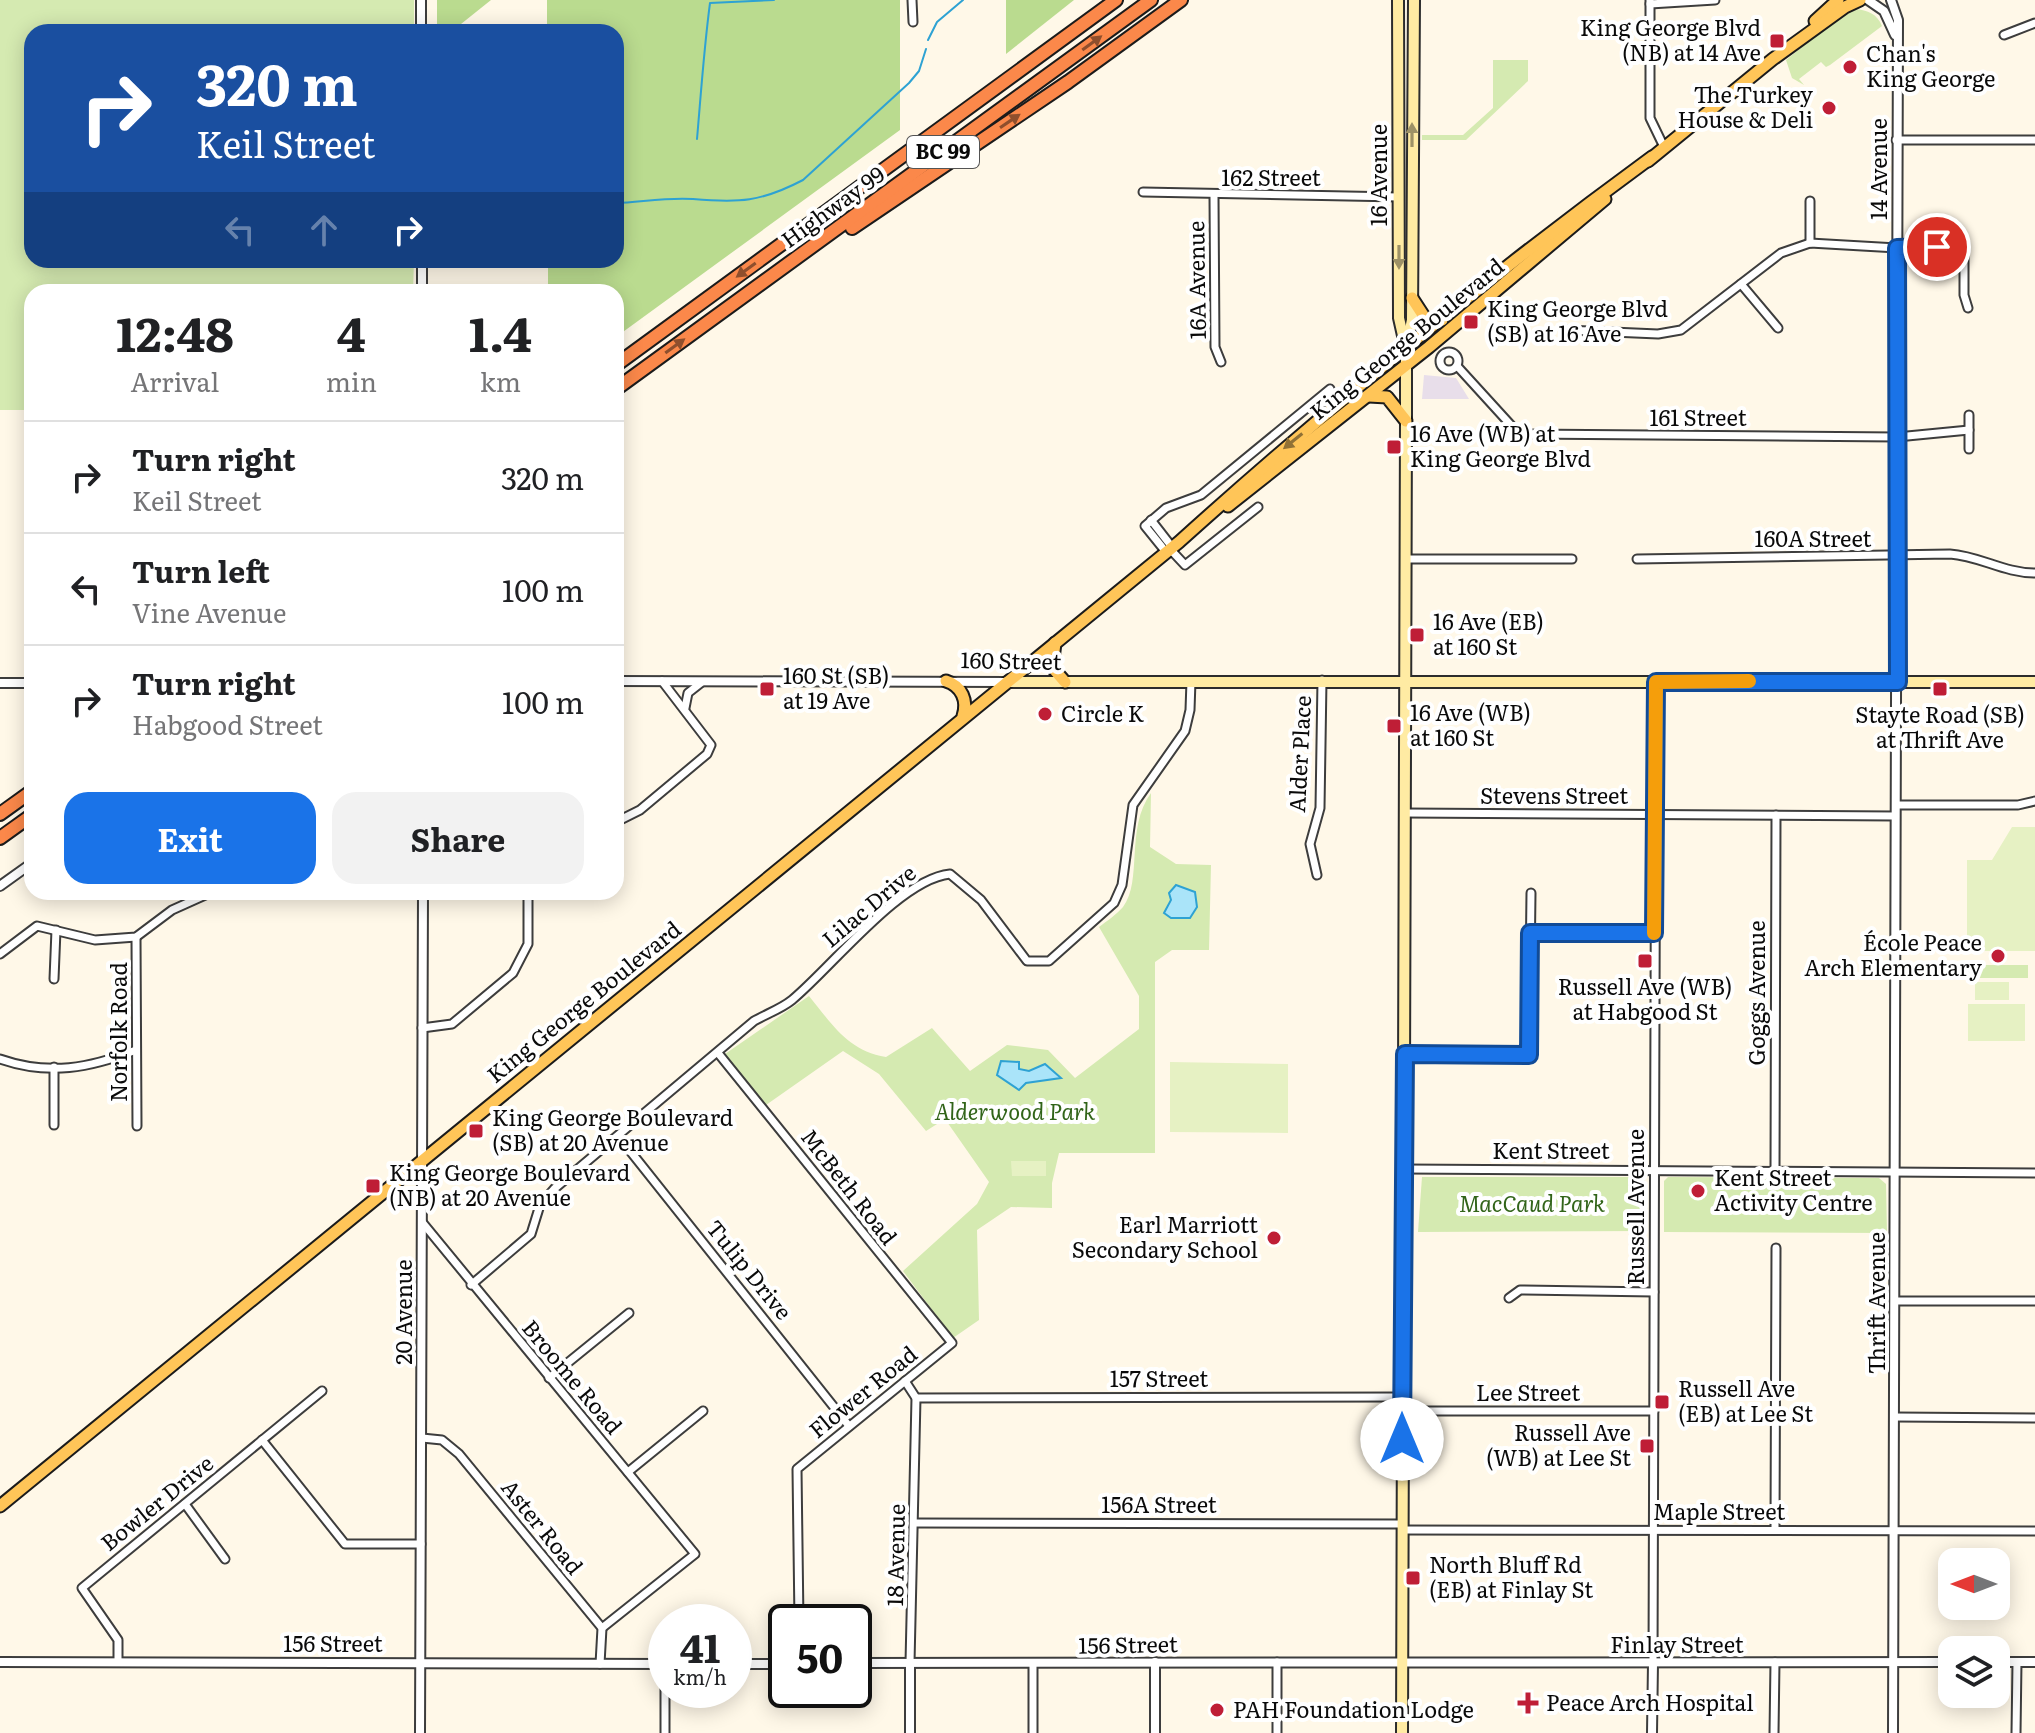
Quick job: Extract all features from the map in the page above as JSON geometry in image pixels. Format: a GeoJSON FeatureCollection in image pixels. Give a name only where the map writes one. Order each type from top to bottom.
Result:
{"type":"FeatureCollection","features":[{"type":"Feature","properties":{"kind":"highway"},"geometry":{"type":"LineString","coordinates":[[968,108],[1102,0]]}},
{"type":"Feature","properties":{"kind":"highway","name":"Highway 99"},"geometry":{"type":"LineString","coordinates":[[624,359],[1116,0]]}},
{"type":"Feature","properties":{"kind":"highway","name":"Highway 99"},"geometry":{"type":"LineString","coordinates":[[624,383],[1151,0]]}},
{"type":"Feature","properties":{"kind":"highway"},"geometry":{"type":"LineString","coordinates":[[735,303],[1024,112],[1181,0]]}},
{"type":"Feature","properties":{"kind":"highway"},"geometry":{"type":"LineString","coordinates":[[0,814],[24,797]]}},
{"type":"Feature","properties":{"kind":"highway"},"geometry":{"type":"LineString","coordinates":[[0,838],[24,821]]}},
{"type":"Feature","properties":{"kind":"main road","name":"16 Avenue"},"geometry":{"type":"LineString","coordinates":[[1398,0],[1399,318],[1406,349]]}},
{"type":"Feature","properties":{"kind":"main road","name":"16 Avenue"},"geometry":{"type":"LineString","coordinates":[[1402,1733],[1406,349],[1412,298],[1414,0]]}},
{"type":"Feature","properties":{"kind":"main road","name":"King George Boulevard"},"geometry":{"type":"LineString","coordinates":[[1172,547],[1277,470],[1544,253],[1838,0]]}},
{"type":"Feature","properties":{"kind":"main road","name":"King George Boulevard"},"geometry":{"type":"LineString","coordinates":[[1773,59],[1866,0]]}},
{"type":"Feature","properties":{"kind":"main road"},"geometry":{"type":"LineString","coordinates":[[1399,43],[1405,53],[1407,75],[1412,80]]}},
{"type":"Feature","properties":{"kind":"main road","name":"King George Boulevard"},"geometry":{"type":"LineString","coordinates":[[0,1504],[1172,547],[1268,461],[1546,235],[1652,157]]}},
{"type":"Feature","properties":{"kind":"main road"},"geometry":{"type":"LineString","coordinates":[[1399,197],[1412,213]]}},
{"type":"Feature","properties":{"kind":"main road"},"geometry":{"type":"LineString","coordinates":[[1412,298],[1425,318],[1442,320]]}},
{"type":"Feature","properties":{"kind":"main road"},"geometry":{"type":"LineString","coordinates":[[1368,396],[1387,397],[1406,421]]}},
{"type":"Feature","properties":{"kind":"main road"},"geometry":{"type":"LineString","coordinates":[[1055,642],[1052,667],[1065,682]]}},
{"type":"Feature","properties":{"kind":"main road"},"geometry":{"type":"LineString","coordinates":[[946,681],[955,684],[963,697],[963,717]]}},
{"type":"Feature","properties":{"kind":"main road","name":"160 Street"},"geometry":{"type":"LineString","coordinates":[[1007,682],[2035,682]]}},
{"type":"Feature","properties":{"kind":"street"},"geometry":{"type":"LineString","coordinates":[[421,0],[421,24]]}},
{"type":"Feature","properties":{"kind":"street"},"geometry":{"type":"LineString","coordinates":[[912,0],[913,22]]}},
{"type":"Feature","properties":{"kind":"street"},"geometry":{"type":"LineString","coordinates":[[1664,147],[1650,118],[1650,2],[1715,0]]}},
{"type":"Feature","properties":{"kind":"street"},"geometry":{"type":"LineString","coordinates":[[1866,0],[1884,11],[1897,40]]}},
{"type":"Feature","properties":{"kind":"street","name":"14 Avenue"},"geometry":{"type":"LineString","coordinates":[[1891,0],[1898,20],[1898,682]]}},
{"type":"Feature","properties":{"kind":"street"},"geometry":{"type":"LineString","coordinates":[[2004,35],[2035,23]]}},
{"type":"Feature","properties":{"kind":"street"},"geometry":{"type":"LineString","coordinates":[[1896,140],[2035,140]]}},
{"type":"Feature","properties":{"kind":"street","name":"162 Street"},"geometry":{"type":"LineString","coordinates":[[1143,192],[1214,196],[1399,197]]}},
{"type":"Feature","properties":{"kind":"street","name":"16A Avenue"},"geometry":{"type":"LineString","coordinates":[[1214,196],[1215,347],[1221,362]]}},
{"type":"Feature","properties":{"kind":"street"},"geometry":{"type":"LineString","coordinates":[[1810,201],[1810,243]]}},
{"type":"Feature","properties":{"kind":"street"},"geometry":{"type":"LineString","coordinates":[[1566,330],[1676,332],[1691,325],[1781,253],[1810,243],[1897,248],[1964,246],[1964,295],[1968,308]]}},
{"type":"Feature","properties":{"kind":"street"},"geometry":{"type":"LineString","coordinates":[[1741,284],[1778,328]]}},
{"type":"Feature","properties":{"kind":"street","name":"161 Street"},"geometry":{"type":"LineString","coordinates":[[1457,366],[1519,434],[1897,437],[1969,430]]}},
{"type":"Feature","properties":{"kind":"street"},"geometry":{"type":"LineString","coordinates":[[1258,507],[1185,565],[1148,523],[1166,508],[1201,495],[1330,389]]}},
{"type":"Feature","properties":{"kind":"street"},"geometry":{"type":"LineString","coordinates":[[1969,415],[1969,449]]}},
{"type":"Feature","properties":{"kind":"street","name":"160A Street"},"geometry":{"type":"LineString","coordinates":[[1637,559],[1962,555],[2009,571],[2035,573]]}},
{"type":"Feature","properties":{"kind":"street"},"geometry":{"type":"LineString","coordinates":[[1406,559],[1572,559]]}},
{"type":"Feature","properties":{"kind":"street","name":"Alder Place"},"geometry":{"type":"LineString","coordinates":[[1317,875],[1310,844],[1320,808],[1322,680]]}},
{"type":"Feature","properties":{"kind":"street","name":"160 Street"},"geometry":{"type":"LineString","coordinates":[[624,681],[1007,682]]}},
{"type":"Feature","properties":{"kind":"street"},"geometry":{"type":"LineString","coordinates":[[624,818],[640,810],[707,754],[711,745],[662,681]]}},
{"type":"Feature","properties":{"kind":"street"},"geometry":{"type":"LineString","coordinates":[[685,708],[688,693],[706,681]]}},
{"type":"Feature","properties":{"kind":"street","name":"Lilac Drive"},"geometry":{"type":"LineString","coordinates":[[471,1285],[531,1234],[540,1205],[554,1189],[754,1021],[790,1001],[910,889],[935,875],[950,874],[963,881],[1027,961],[1049,961],[1114,903],[1122,885],[1133,805],[1185,731],[1190,710],[1191,681]]}},
{"type":"Feature","properties":{"kind":"street","name":"Russell Avenue"},"geometry":{"type":"LineString","coordinates":[[1652,1733],[1656,682]]}},
{"type":"Feature","properties":{"kind":"street","name":"Thrift Avenue"},"geometry":{"type":"LineString","coordinates":[[1893,1733],[1898,682]]}},
{"type":"Feature","properties":{"kind":"street"},"geometry":{"type":"LineString","coordinates":[[0,683],[24,683]]}},
{"type":"Feature","properties":{"kind":"street"},"geometry":{"type":"LineString","coordinates":[[1896,805],[2018,805],[2035,801]]}},
{"type":"Feature","properties":{"kind":"street","name":"Stevens Street"},"geometry":{"type":"LineString","coordinates":[[1405,813],[1895,816]]}},
{"type":"Feature","properties":{"kind":"street","name":"Goggs Avenue"},"geometry":{"type":"LineString","coordinates":[[1775,1170],[1776,815]]}},
{"type":"Feature","properties":{"kind":"street"},"geometry":{"type":"LineString","coordinates":[[0,886],[24,869]]}},
{"type":"Feature","properties":{"kind":"street"},"geometry":{"type":"LineString","coordinates":[[1405,1054],[1529,1055],[1531,893]]}},
{"type":"Feature","properties":{"kind":"street"},"geometry":{"type":"LineString","coordinates":[[0,954],[37,926],[95,940],[136,937],[172,910],[194,900]]}},
{"type":"Feature","properties":{"kind":"street","name":"20 Avenue"},"geometry":{"type":"LineString","coordinates":[[420,1733],[423,900]]}},
{"type":"Feature","properties":{"kind":"street"},"geometry":{"type":"LineString","coordinates":[[422,1028],[452,1024],[513,973],[528,944],[528,900]]}},
{"type":"Feature","properties":{"kind":"street"},"geometry":{"type":"LineString","coordinates":[[54,979],[56,930]]}},
{"type":"Feature","properties":{"kind":"street"},"geometry":{"type":"LineString","coordinates":[[1530,933],[1654,933]]}},
{"type":"Feature","properties":{"kind":"street","name":"Norfolk Road"},"geometry":{"type":"LineString","coordinates":[[136,937],[137,1126]]}},
{"type":"Feature","properties":{"kind":"street"},"geometry":{"type":"LineString","coordinates":[[0,1059],[22,1067],[92,1067],[136,1050]]}},
{"type":"Feature","properties":{"kind":"street","name":"McBeth Road"},"geometry":{"type":"LineString","coordinates":[[718,1053],[952,1343]]}},
{"type":"Feature","properties":{"kind":"street"},"geometry":{"type":"LineString","coordinates":[[54,1067],[54,1125]]}},
{"type":"Feature","properties":{"kind":"street","name":"Tulip Drive"},"geometry":{"type":"LineString","coordinates":[[619,1137],[849,1426]]}},
{"type":"Feature","properties":{"kind":"street","name":"Kent Street"},"geometry":{"type":"LineString","coordinates":[[1404,1169],[2035,1173]]}},
{"type":"Feature","properties":{"kind":"street","name":"Broome Road"},"geometry":{"type":"LineString","coordinates":[[422,1222],[695,1554],[602,1628]]}},
{"type":"Feature","properties":{"kind":"street"},"geometry":{"type":"LineString","coordinates":[[1775,1530],[1776,1248]]}},
{"type":"Feature","properties":{"kind":"street"},"geometry":{"type":"LineString","coordinates":[[1509,1298],[1520,1290],[1654,1292]]}},
{"type":"Feature","properties":{"kind":"street"},"geometry":{"type":"LineString","coordinates":[[1895,1301],[2035,1301]]}},
{"type":"Feature","properties":{"kind":"street"},"geometry":{"type":"LineString","coordinates":[[549,1378],[629,1313]]}},
{"type":"Feature","properties":{"kind":"street","name":"Flower Road"},"geometry":{"type":"LineString","coordinates":[[799,1604],[797,1469],[952,1343]]}},
{"type":"Feature","properties":{"kind":"street"},"geometry":{"type":"LineString","coordinates":[[905,1381],[916,1398]]}},
{"type":"Feature","properties":{"kind":"street","name":"Bowler Drive"},"geometry":{"type":"LineString","coordinates":[[118,1662],[118,1640],[82,1588],[322,1391]]}},
{"type":"Feature","properties":{"kind":"street","name":"157 Street"},"geometry":{"type":"LineString","coordinates":[[916,1398],[1402,1397]]}},
{"type":"Feature","properties":{"kind":"street","name":"18 Avenue"},"geometry":{"type":"LineString","coordinates":[[910,1733],[916,1398]]}},
{"type":"Feature","properties":{"kind":"street"},"geometry":{"type":"LineString","coordinates":[[628,1472],[703,1411]]}},
{"type":"Feature","properties":{"kind":"street","name":"Lee Street"},"geometry":{"type":"LineString","coordinates":[[1402,1411],[1654,1411]]}},
{"type":"Feature","properties":{"kind":"street"},"geometry":{"type":"LineString","coordinates":[[1895,1417],[2035,1418]]}},
{"type":"Feature","properties":{"kind":"street","name":"Aster Road"},"geometry":{"type":"LineString","coordinates":[[422,1438],[442,1440],[459,1454],[602,1628]]}},
{"type":"Feature","properties":{"kind":"street"},"geometry":{"type":"LineString","coordinates":[[262,1440],[345,1544],[421,1544]]}},
{"type":"Feature","properties":{"kind":"street"},"geometry":{"type":"LineString","coordinates":[[185,1504],[219,1546],[225,1559]]}},
{"type":"Feature","properties":{"kind":"street","name":"156A Street"},"geometry":{"type":"LineString","coordinates":[[915,1523],[1402,1527]]}},
{"type":"Feature","properties":{"kind":"street","name":"Maple Street"},"geometry":{"type":"LineString","coordinates":[[1402,1527],[2035,1531]]}},
{"type":"Feature","properties":{"kind":"street"},"geometry":{"type":"LineString","coordinates":[[600,1664],[602,1628]]}},
{"type":"Feature","properties":{"kind":"street","name":"156 Street"},"geometry":{"type":"LineString","coordinates":[[872,1663],[1402,1661]]}},
{"type":"Feature","properties":{"kind":"street","name":"Finlay Street"},"geometry":{"type":"LineString","coordinates":[[1402,1661],[1938,1662]]}},
{"type":"Feature","properties":{"kind":"street","name":"156 Street"},"geometry":{"type":"LineString","coordinates":[[0,1662],[648,1664]]}},
{"type":"Feature","properties":{"kind":"street"},"geometry":{"type":"LineString","coordinates":[[1155,1662],[1155,1733]]}},
{"type":"Feature","properties":{"kind":"street"},"geometry":{"type":"LineString","coordinates":[[1277,1662],[1277,1733]]}},
{"type":"Feature","properties":{"kind":"street"},"geometry":{"type":"LineString","coordinates":[[1774,1733],[1775,1662]]}},
{"type":"Feature","properties":{"kind":"street"},"geometry":{"type":"LineString","coordinates":[[2010,1662],[2035,1662]]}},
{"type":"Feature","properties":{"kind":"street"},"geometry":{"type":"LineString","coordinates":[[2016,1733],[2017,1662]]}},
{"type":"Feature","properties":{"kind":"street"},"geometry":{"type":"LineString","coordinates":[[1033,1663],[1033,1733]]}},
{"type":"Feature","properties":{"kind":"street"},"geometry":{"type":"LineString","coordinates":[[665,1708],[665,1733]]}},
{"type":"Feature","properties":{"kind":"shaded area"},"geometry":{"type":"Polygon","coordinates":[[[1424,375],[1456,378],[1469,399],[1422,399],[1424,375]]]}},
{"type":"Feature","properties":{"kind":"green space"},"geometry":{"type":"Polygon","coordinates":[[[0,0],[414,0],[414,24],[24,24],[24,268],[414,268],[413,284],[24,284],[24,410],[0,410],[0,0]]]}},
{"type":"Feature","properties":{"kind":"green space"},"geometry":{"type":"Polygon","coordinates":[[[437,0],[491,0],[461,24],[437,24],[437,0]]]}},
{"type":"Feature","properties":{"kind":"green space"},"geometry":{"type":"Polygon","coordinates":[[[547,0],[900,0],[900,130],[624,331],[624,284],[548,284],[548,268],[624,268],[624,24],[547,24],[547,0]]]}},
{"type":"Feature","properties":{"kind":"green space"},"geometry":{"type":"Polygon","coordinates":[[[1006,0],[1074,0],[1006,54],[1006,0]]]}},
{"type":"Feature","properties":{"kind":"green space"},"geometry":{"type":"Polygon","coordinates":[[[1855,9],[1872,13],[1882,26],[1830,65],[1826,67],[1821,62],[1799,79],[1804,85],[1792,78],[1786,60],[1830,24],[1855,9]]]}},
{"type":"Feature","properties":{"kind":"green space"},"geometry":{"type":"Polygon","coordinates":[[[1493,60],[1528,60],[1528,81],[1466,140],[1422,140],[1422,135],[1463,135],[1493,108],[1493,60]]]}},
{"type":"Feature","properties":{"kind":"green space","name":"Alderwood Park"},"geometry":{"type":"Polygon","coordinates":[[[1151,793],[1150,847],[1176,864],[1211,865],[1209,950],[1172,950],[1155,962],[1155,1153],[1059,1153],[1052,1183],[1052,1208],[1011,1207],[977,1230],[979,1320],[953,1338],[903,1271],[977,1204],[989,1182],[945,1119],[926,1131],[879,1074],[843,1051],[766,1105],[725,1054],[809,996],[842,1035],[873,1054],[886,1057],[932,1028],[970,1071],[1007,1045],[1048,1050],[1075,1078],[1139,1029],[1139,996],[1099,927],[1121,910],[1129,896],[1138,822],[1151,793]]]}},
{"type":"Feature","properties":{"kind":"green space"},"geometry":{"type":"Polygon","coordinates":[[[2012,827],[2035,827],[2035,951],[1967,951],[1967,860],[1992,860],[2012,827]]]}},
{"type":"Feature","properties":{"kind":"green space"},"geometry":{"type":"Polygon","coordinates":[[[1964,965],[2028,965],[2028,978],[1964,978],[1964,965]]]}},
{"type":"Feature","properties":{"kind":"green space"},"geometry":{"type":"Polygon","coordinates":[[[1975,982],[2009,982],[2009,1000],[1975,1000],[1975,982]]]}},
{"type":"Feature","properties":{"kind":"green space"},"geometry":{"type":"Polygon","coordinates":[[[1968,1004],[2025,1004],[2025,1041],[1968,1041],[1968,1004]]]}},
{"type":"Feature","properties":{"kind":"green space"},"geometry":{"type":"Polygon","coordinates":[[[1170,1062],[1288,1064],[1288,1133],[1170,1132],[1170,1062]]]}},
{"type":"Feature","properties":{"kind":"green space"},"geometry":{"type":"Polygon","coordinates":[[[1011,1161],[1046,1161],[1046,1176],[1012,1176],[1011,1161]]]}},
{"type":"Feature","properties":{"kind":"green space","name":"MacCaud Park"},"geometry":{"type":"Polygon","coordinates":[[[1422,1177],[1641,1177],[1645,1180],[1644,1231],[1418,1232],[1422,1177]]]}},
{"type":"Feature","properties":{"kind":"green space","name":"MacCaud Park"},"geometry":{"type":"Polygon","coordinates":[[[1668,1177],[1879,1178],[1886,1184],[1887,1233],[1664,1232],[1664,1181],[1668,1177]]]}},
{"type":"Feature","properties":{"kind":"water"},"geometry":{"type":"Polygon","coordinates":[[[1176,885],[1195,892],[1197,907],[1190,918],[1171,918],[1164,913],[1171,900],[1169,893],[1176,885]]]}},
{"type":"Feature","properties":{"kind":"water"},"geometry":{"type":"Polygon","coordinates":[[[1001,1061],[1019,1062],[1019,1069],[1029,1071],[1045,1064],[1061,1078],[1026,1083],[1019,1090],[997,1075],[1001,1061]]]}},
{"type":"Feature","properties":{"kind":"waterway"},"geometry":{"type":"LineString","coordinates":[[697,139],[710,3],[774,0]]}},
{"type":"Feature","properties":{"kind":"waterway"},"geometry":{"type":"LineString","coordinates":[[928,40],[937,22],[963,0]]}},
{"type":"Feature","properties":{"kind":"waterway"},"geometry":{"type":"LineString","coordinates":[[624,202],[750,199],[775,193],[803,180],[909,83],[919,71],[926,49]]}},
{"type":"Feature","properties":{"kind":"slow traffic"},"geometry":{"type":"LineString","coordinates":[[1654,933],[1656,682],[1749,681]]}},
{"type":"Feature","properties":{"kind":"place","name":"King George Blvd (NB) at 14 Ave"},"geometry":{"type":"Point","coordinates":[1777,41]}},
{"type":"Feature","properties":{"kind":"place","name":"Chan's King George"},"geometry":{"type":"Point","coordinates":[1850,67]}},
{"type":"Feature","properties":{"kind":"place","name":"The Turkey House & Deli"},"geometry":{"type":"Point","coordinates":[1829,108]}},
{"type":"Feature","properties":{"kind":"place","name":"King George Blvd (SB) at 16 Ave"},"geometry":{"type":"Point","coordinates":[1471,322]}},
{"type":"Feature","properties":{"kind":"place","name":"16 Ave (WB) at King George Blvd"},"geometry":{"type":"Point","coordinates":[1394,447]}},
{"type":"Feature","properties":{"kind":"place","name":"16 Ave (EB) at 160 St"},"geometry":{"type":"Point","coordinates":[1417,635]}},
{"type":"Feature","properties":{"kind":"place","name":"160 St (SB) at 19 Ave"},"geometry":{"type":"Point","coordinates":[767,689]}},
{"type":"Feature","properties":{"kind":"place","name":"Stayte Road (SB) at Thrift Ave"},"geometry":{"type":"Point","coordinates":[1940,689]}},
{"type":"Feature","properties":{"kind":"place","name":"Circle K"},"geometry":{"type":"Point","coordinates":[1045,714]}},
{"type":"Feature","properties":{"kind":"place","name":"16 Ave (WB) at 160 St"},"geometry":{"type":"Point","coordinates":[1394,726]}},
{"type":"Feature","properties":{"kind":"place","name":"École Peace Arch Elementary"},"geometry":{"type":"Point","coordinates":[1998,956]}},
{"type":"Feature","properties":{"kind":"place","name":"Russell Ave (WB) at Habgood St"},"geometry":{"type":"Point","coordinates":[1645,961]}},
{"type":"Feature","properties":{"kind":"place","name":"King George Boulevard (SB) at 20 Avenue"},"geometry":{"type":"Point","coordinates":[476,1131]}},
{"type":"Feature","properties":{"kind":"place","name":"King George Boulevard (NB) at 20 Avenue"},"geometry":{"type":"Point","coordinates":[373,1186]}},
{"type":"Feature","properties":{"kind":"place","name":"Kent Street Activity Centre"},"geometry":{"type":"Point","coordinates":[1698,1191]}},
{"type":"Feature","properties":{"kind":"place","name":"Earl Marriott Secondary School"},"geometry":{"type":"Point","coordinates":[1274,1238]}},
{"type":"Feature","properties":{"kind":"place","name":"Russell Ave (EB) at Lee St"},"geometry":{"type":"Point","coordinates":[1662,1402]}},
{"type":"Feature","properties":{"kind":"place","name":"Russell Ave (WB) at Lee St"},"geometry":{"type":"Point","coordinates":[1647,1446]}},
{"type":"Feature","properties":{"kind":"place","name":"North Bluff Rd (EB) at Finlay St"},"geometry":{"type":"Point","coordinates":[1413,1578]}},
{"type":"Feature","properties":{"kind":"place","name":"Peace Arch Hospital"},"geometry":{"type":"Point","coordinates":[1528,1703]}},
{"type":"Feature","properties":{"kind":"place","name":"PAH Foundation Lodge"},"geometry":{"type":"Point","coordinates":[1217,1710]}},
{"type":"Feature","properties":{"kind":"route"},"geometry":{"type":"LineString","coordinates":[[1402,1439],[1405,1054],[1529,1055],[1530,933],[1654,933],[1656,682],[1898,682],[1897,248],[1937,247]]}}]}
